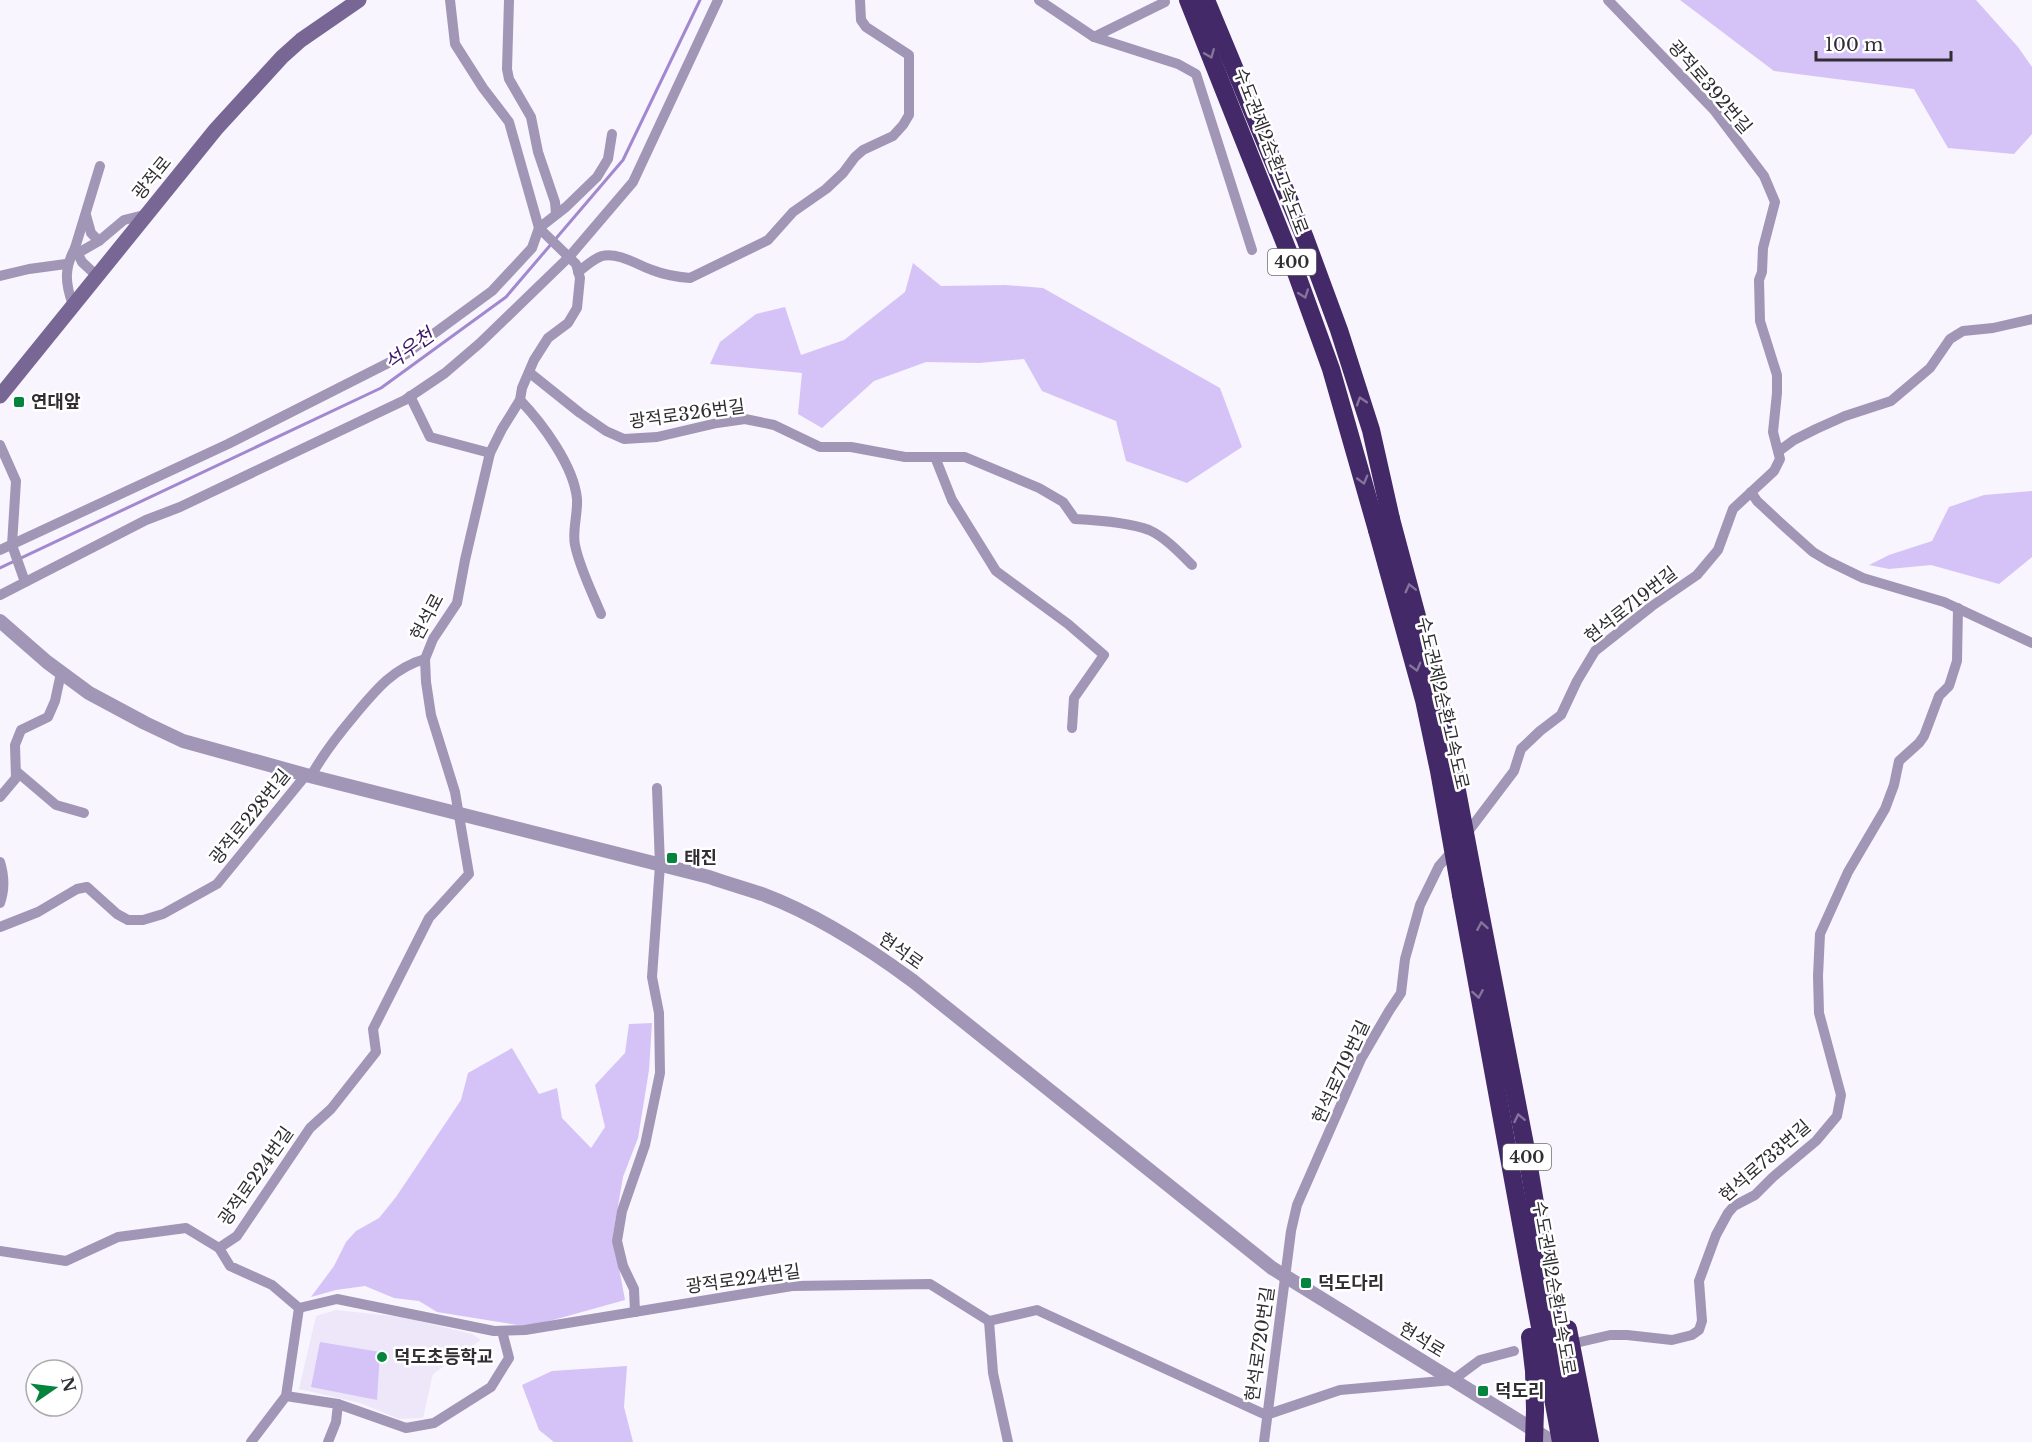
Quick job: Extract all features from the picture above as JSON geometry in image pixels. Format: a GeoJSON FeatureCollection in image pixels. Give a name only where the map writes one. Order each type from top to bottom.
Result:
{"type":"FeatureCollection","features":[{"type":"Feature","properties":{"kind":"highway","name":"수도권제2순환고속도로"},"geometry":{"type":"LineString","coordinates":[[1188,0],[1281,235],[1331,369],[1384,524]]}},
{"type":"Feature","properties":{"kind":"highway","name":"수도권제2순환고속도로"},"geometry":{"type":"LineString","coordinates":[[1206,0],[1305,238],[1371,430],[1384,524],[1527,1155],[1576,1431]]}},
{"type":"Feature","properties":{"kind":"highway","name":"수도권제2순환고속도로"},"geometry":{"type":"LineString","coordinates":[[1468,893],[1488,1047],[1576,1431]]}},
{"type":"Feature","properties":{"kind":"highway"},"geometry":{"type":"LineString","coordinates":[[1488,1047],[1534,1371],[1534,1442]]}},
{"type":"Feature","properties":{"kind":"highway","name":"수도권제2순환고속도로"},"geometry":{"type":"LineString","coordinates":[[1561,1442],[1576,1431]]}},
{"type":"Feature","properties":{"kind":"main road","name":"광적로"},"geometry":{"type":"LineString","coordinates":[[0,396],[216,129],[282,57],[301,40],[355,1]]}},
{"type":"Feature","properties":{"kind":"street"},"geometry":{"type":"LineString","coordinates":[[450,0],[455,44],[483,88],[509,122],[541,231],[576,264],[580,278],[578,308],[568,322],[548,338],[534,360],[522,388],[520,400],[548,431],[575,483],[578,501],[574,542],[583,572],[601,614]]}},
{"type":"Feature","properties":{"kind":"street"},"geometry":{"type":"LineString","coordinates":[[509,0],[507,69],[509,79],[531,117],[538,152],[555,202],[556,214]]}},
{"type":"Feature","properties":{"kind":"street"},"geometry":{"type":"LineString","coordinates":[[0,595],[146,520],[180,507],[410,396],[445,373],[480,343],[569,256],[633,182],[718,0]]}},
{"type":"Feature","properties":{"kind":"street"},"geometry":{"type":"LineString","coordinates":[[578,272],[593,260],[605,255],[621,258],[670,275],[690,278],[768,240],[793,212],[826,189],[863,150],[893,136],[909,115],[909,55],[866,27],[861,20],[860,0]]}},
{"type":"Feature","properties":{"kind":"street"},"geometry":{"type":"LineString","coordinates":[[1039,0],[1094,37],[1178,64],[1196,74],[1252,250]]}},
{"type":"Feature","properties":{"kind":"street","name":"광적로392번길"},"geometry":{"type":"LineString","coordinates":[[1608,0],[1714,110],[1764,176],[1774,202],[1763,248],[1762,272],[1759,280],[1760,321],[1777,375],[1773,432],[1779,451]]}},
{"type":"Feature","properties":{"kind":"street"},"geometry":{"type":"LineString","coordinates":[[1094,37],[1165,2]]}},
{"type":"Feature","properties":{"kind":"street"},"geometry":{"type":"LineString","coordinates":[[0,550],[228,444],[406,354],[492,291],[532,248],[541,231],[556,214],[579,196],[597,177],[608,159],[612,134]]}},
{"type":"Feature","properties":{"kind":"street"},"geometry":{"type":"LineString","coordinates":[[73,305],[67,290],[66,264],[77,250],[100,166]]}},
{"type":"Feature","properties":{"kind":"street"},"geometry":{"type":"LineString","coordinates":[[77,250],[99,241],[124,220],[148,214]]}},
{"type":"Feature","properties":{"kind":"street"},"geometry":{"type":"LineString","coordinates":[[86,215],[91,233],[99,241]]}},
{"type":"Feature","properties":{"kind":"street"},"geometry":{"type":"LineString","coordinates":[[77,250],[82,262],[98,276]]}},
{"type":"Feature","properties":{"kind":"street"},"geometry":{"type":"LineString","coordinates":[[0,276],[66,264]]}},
{"type":"Feature","properties":{"kind":"street"},"geometry":{"type":"LineString","coordinates":[[1779,451],[1794,440],[1826,425],[1891,401],[1930,368],[1950,339],[1963,331],[1993,328],[2032,319]]}},
{"type":"Feature","properties":{"kind":"street","name":"광적로326번길"},"geometry":{"type":"LineString","coordinates":[[530,373],[580,413],[606,431],[624,439],[657,437],[745,419],[774,425],[820,447],[851,447],[905,457],[965,457],[1039,488],[1063,502],[1075,519],[1099,521],[1149,531],[1173,547],[1192,565]]}},
{"type":"Feature","properties":{"kind":"street"},"geometry":{"type":"LineString","coordinates":[[410,396],[430,436],[490,453]]}},
{"type":"Feature","properties":{"kind":"street","name":"현석로"},"geometry":{"type":"LineString","coordinates":[[308,776],[376,688],[398,670],[425,659],[433,639],[458,603],[465,561],[490,453],[520,400]]}},
{"type":"Feature","properties":{"kind":"street"},"geometry":{"type":"LineString","coordinates":[[0,445],[16,481],[12,545],[26,582]]}},
{"type":"Feature","properties":{"kind":"street","name":"현석로719번길"},"geometry":{"type":"LineString","coordinates":[[1286,1278],[1291,1231],[1297,1205],[1361,1059],[1401,993],[1411,933],[1430,882],[1439,866],[1467,835],[1514,771],[1521,749],[1561,715],[1594,651],[1645,611],[1697,575],[1718,550],[1733,509],[1774,471],[1780,459],[1779,451]]}},
{"type":"Feature","properties":{"kind":"street"},"geometry":{"type":"LineString","coordinates":[[936,457],[952,500],[996,572],[1068,624],[1104,655],[1074,698],[1072,728]]}},
{"type":"Feature","properties":{"kind":"street"},"geometry":{"type":"LineString","coordinates":[[1751,492],[1757,501],[1799,540],[1828,561],[1863,578],[1944,602],[2032,644]]}},
{"type":"Feature","properties":{"kind":"street","name":"현석로733번길"},"geometry":{"type":"LineString","coordinates":[[1580,1342],[1610,1335],[1672,1340],[1692,1335],[1699,1330],[1702,1321],[1699,1281],[1716,1235],[1728,1213],[1734,1206],[1755,1195],[1816,1142],[1837,1116],[1841,1095],[1819,1013],[1820,934],[1848,872],[1885,809],[1894,785],[1899,761],[1924,736],[1939,696],[1949,686],[1957,662],[1958,608]]}},
{"type":"Feature","properties":{"kind":"street","name":"현석로"},"geometry":{"type":"LineString","coordinates":[[0,621],[61,673],[103,701],[175,737],[201,747],[709,877],[762,894],[811,917],[876,954],[914,981],[1286,1278],[1553,1442]]}},
{"type":"Feature","properties":{"kind":"street"},"geometry":{"type":"LineString","coordinates":[[425,659],[431,715],[455,792],[458,813]]}},
{"type":"Feature","properties":{"kind":"street"},"geometry":{"type":"LineString","coordinates":[[0,797],[16,778],[15,745],[21,730],[48,717],[55,701],[61,673]]}},
{"type":"Feature","properties":{"kind":"street"},"geometry":{"type":"LineString","coordinates":[[16,771],[56,805],[84,813]]}},
{"type":"Feature","properties":{"kind":"street","name":"광적로228번길"},"geometry":{"type":"LineString","coordinates":[[0,927],[38,912],[77,889],[87,887],[128,921],[143,920],[163,914],[217,884],[308,776]]}},
{"type":"Feature","properties":{"kind":"street"},"geometry":{"type":"LineString","coordinates":[[635,1312],[634,1289],[623,1266],[617,1241],[622,1211],[645,1145],[660,1073],[659,1013],[652,977],[660,865],[657,788]]}},
{"type":"Feature","properties":{"kind":"street","name":"광적로224번길"},"geometry":{"type":"LineString","coordinates":[[219,1248],[237,1236],[310,1128],[332,1109],[376,1052],[373,1029],[429,918],[469,874],[458,813]]}},
{"type":"Feature","properties":{"kind":"street"},"geometry":{"type":"LineString","coordinates":[[0,862],[3,872],[3,894],[0,903]]}},
{"type":"Feature","properties":{"kind":"street","name":"광적로224번길"},"geometry":{"type":"LineString","coordinates":[[0,1251],[66,1261],[118,1237],[186,1228],[219,1248],[230,1266],[272,1285],[299,1308],[337,1299],[494,1331],[525,1330],[792,1286],[930,1284],[989,1321]]}},
{"type":"Feature","properties":{"kind":"street","name":"현석로720번길"},"geometry":{"type":"LineString","coordinates":[[1264,1442],[1286,1278]]}},
{"type":"Feature","properties":{"kind":"street"},"geometry":{"type":"LineString","coordinates":[[251,1442],[286,1396],[299,1308]]}},
{"type":"Feature","properties":{"kind":"street"},"geometry":{"type":"LineString","coordinates":[[1008,1442],[993,1373],[989,1321],[1036,1310],[1266,1415]]}},
{"type":"Feature","properties":{"kind":"street"},"geometry":{"type":"LineString","coordinates":[[286,1396],[338,1404],[406,1428],[434,1423],[490,1387],[509,1358],[502,1331]]}},
{"type":"Feature","properties":{"kind":"street"},"geometry":{"type":"LineString","coordinates":[[1453,1380],[1480,1360],[1514,1351]]}},
{"type":"Feature","properties":{"kind":"street","name":"현석로720번길"},"geometry":{"type":"LineString","coordinates":[[1266,1415],[1340,1390],[1453,1380]]}},
{"type":"Feature","properties":{"kind":"street"},"geometry":{"type":"LineString","coordinates":[[328,1442],[336,1422],[338,1404]]}},
{"type":"Feature","properties":{"kind":"shaded area"},"geometry":{"type":"Polygon","coordinates":[[[1680,0],[1976,0],[2018,47],[2032,67],[2032,134],[2014,154],[1948,148],[1914,89],[1774,71],[1680,0]]]}},
{"type":"Feature","properties":{"kind":"shaded area"},"geometry":{"type":"Polygon","coordinates":[[[913,263],[941,286],[1005,285],[1043,288],[1220,388],[1242,447],[1187,483],[1126,461],[1116,421],[1042,391],[1024,359],[979,363],[926,362],[874,381],[822,428],[798,414],[802,373],[710,364],[720,342],[756,314],[785,307],[801,355],[844,340],[905,292],[913,263]]]}},
{"type":"Feature","properties":{"kind":"shaded area"},"geometry":{"type":"Polygon","coordinates":[[[2032,491],[2032,557],[1999,584],[1931,565],[1889,569],[1869,565],[1889,555],[1932,541],[1949,507],[1984,495],[2032,491]]]}},
{"type":"Feature","properties":{"kind":"shaded area"},"geometry":{"type":"Polygon","coordinates":[[[652,1023],[649,1070],[638,1138],[623,1177],[613,1235],[625,1300],[524,1326],[437,1312],[419,1301],[394,1298],[365,1286],[336,1290],[311,1297],[334,1266],[346,1242],[356,1231],[379,1218],[396,1197],[461,1100],[468,1073],[512,1048],[539,1094],[557,1088],[562,1118],[591,1148],[605,1127],[595,1085],[625,1053],[629,1024],[652,1023]]]}},
{"type":"Feature","properties":{"kind":"shaded area","name":"덕도초등학교"},"geometry":{"type":"Polygon","coordinates":[[[336,1310],[402,1317],[472,1334],[481,1340],[433,1374],[423,1418],[399,1419],[360,1403],[299,1389],[316,1316],[336,1310]]]}},
{"type":"Feature","properties":{"kind":"shaded area"},"geometry":{"type":"Polygon","coordinates":[[[320,1342],[380,1352],[377,1400],[311,1387],[320,1342]]]}},
{"type":"Feature","properties":{"kind":"shaded area"},"geometry":{"type":"Polygon","coordinates":[[[627,1366],[624,1407],[633,1442],[554,1442],[539,1430],[522,1385],[552,1371],[627,1366]]]}},
{"type":"Feature","properties":{"kind":"waterway","name":"석우천"},"geometry":{"type":"LineString","coordinates":[[0,568],[381,388],[506,297],[623,160],[700,0]]}},
{"type":"Feature","properties":{"kind":"place","name":"연대앞"},"geometry":{"type":"Point","coordinates":[19,402]}},
{"type":"Feature","properties":{"kind":"place","name":"태진"},"geometry":{"type":"Point","coordinates":[672,858]}},
{"type":"Feature","properties":{"kind":"place","name":"덕도다리"},"geometry":{"type":"Point","coordinates":[1306,1283]}},
{"type":"Feature","properties":{"kind":"place","name":"덕도초등학교"},"geometry":{"type":"Point","coordinates":[382,1357]}},
{"type":"Feature","properties":{"kind":"place","name":"덕도리"},"geometry":{"type":"Point","coordinates":[1483,1391]}}]}
